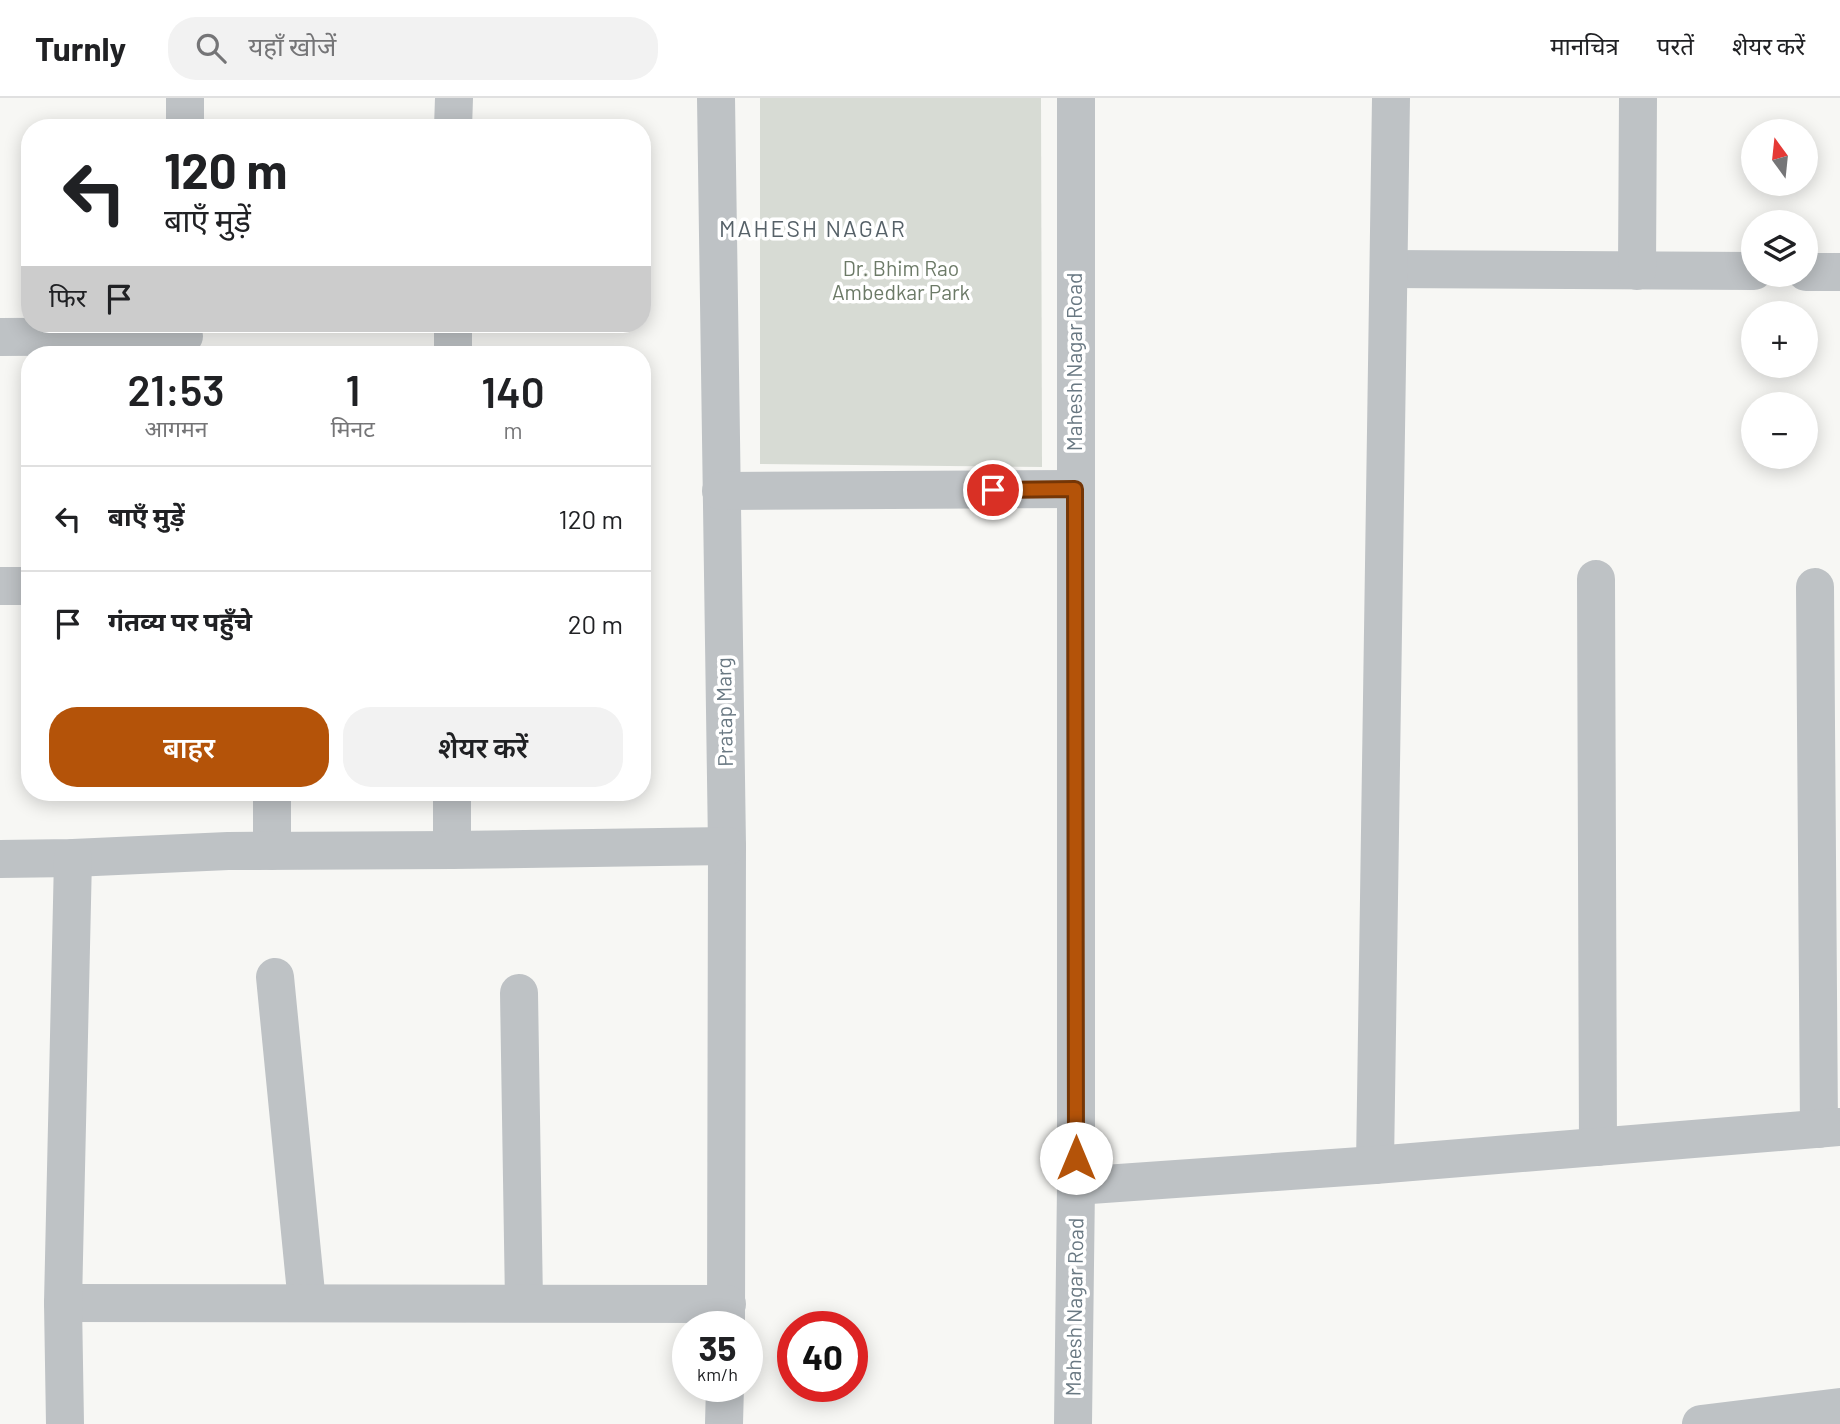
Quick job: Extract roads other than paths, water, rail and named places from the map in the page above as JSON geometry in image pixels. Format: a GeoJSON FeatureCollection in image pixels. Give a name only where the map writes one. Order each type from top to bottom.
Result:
{"type":"FeatureCollection","features":[{"type":"Feature","properties":{"kind":"street"},"geometry":{"type":"LineString","coordinates":[[185,98],[185,119]]}},
{"type":"Feature","properties":{"kind":"street"},"geometry":{"type":"LineString","coordinates":[[453,119],[454,98]]}},
{"type":"Feature","properties":{"kind":"street","name":"Pratap Marg"},"geometry":{"type":"LineString","coordinates":[[716,98],[727,846],[727,1311]]}},
{"type":"Feature","properties":{"kind":"street","name":"Mahesh Nagar Road"},"geometry":{"type":"LineString","coordinates":[[1073,1424],[1076,1186],[1076,98]]}},
{"type":"Feature","properties":{"kind":"street"},"geometry":{"type":"LineString","coordinates":[[1375,1165],[1391,98]]}},
{"type":"Feature","properties":{"kind":"street"},"geometry":{"type":"LineString","coordinates":[[1637,271],[1638,98]]}},
{"type":"Feature","properties":{"kind":"street"},"geometry":{"type":"LineString","coordinates":[[1389,269],[1741,271]]}},
{"type":"Feature","properties":{"kind":"street"},"geometry":{"type":"LineString","coordinates":[[1818,271],[1840,272]]}},
{"type":"Feature","properties":{"kind":"street"},"geometry":{"type":"LineString","coordinates":[[0,337],[184,338]]}},
{"type":"Feature","properties":{"kind":"street"},"geometry":{"type":"LineString","coordinates":[[721,491],[1075,489]]}},
{"type":"Feature","properties":{"kind":"street"},"geometry":{"type":"LineString","coordinates":[[1596,579],[1598,1147]]}},
{"type":"Feature","properties":{"kind":"street"},"geometry":{"type":"LineString","coordinates":[[0,586],[21,586]]}},
{"type":"Feature","properties":{"kind":"street"},"geometry":{"type":"LineString","coordinates":[[1076,1186],[1829,1128],[1815,587]]}},
{"type":"Feature","properties":{"kind":"street"},"geometry":{"type":"LineString","coordinates":[[272,801],[272,851]]}},
{"type":"Feature","properties":{"kind":"street"},"geometry":{"type":"LineString","coordinates":[[452,801],[452,850]]}},
{"type":"Feature","properties":{"kind":"street"},"geometry":{"type":"LineString","coordinates":[[0,859],[272,851],[727,846]]}},
{"type":"Feature","properties":{"kind":"street"},"geometry":{"type":"LineString","coordinates":[[65,1424],[63,1303],[73,858]]}},
{"type":"Feature","properties":{"kind":"street"},"geometry":{"type":"LineString","coordinates":[[275,977],[307,1303]]}},
{"type":"Feature","properties":{"kind":"street"},"geometry":{"type":"LineString","coordinates":[[519,993],[524,1303]]}},
{"type":"Feature","properties":{"kind":"street"},"geometry":{"type":"LineString","coordinates":[[63,1303],[524,1303],[672,1312]]}},
{"type":"Feature","properties":{"kind":"street"},"geometry":{"type":"LineString","coordinates":[[724,1424],[725,1402]]}},
{"type":"Feature","properties":{"kind":"street"},"geometry":{"type":"LineString","coordinates":[[1701,1424],[1840,1407]]}},
{"type":"Feature","properties":{"kind":"district","name":"MAHESH NAGAR"},"geometry":{"type":"Point","coordinates":[813,229]}},
{"type":"Feature","properties":{"kind":"park label","name":"Dr. Bhim Rao Ambedkar Park"},"geometry":{"type":"Point","coordinates":[901,281]}}]}
